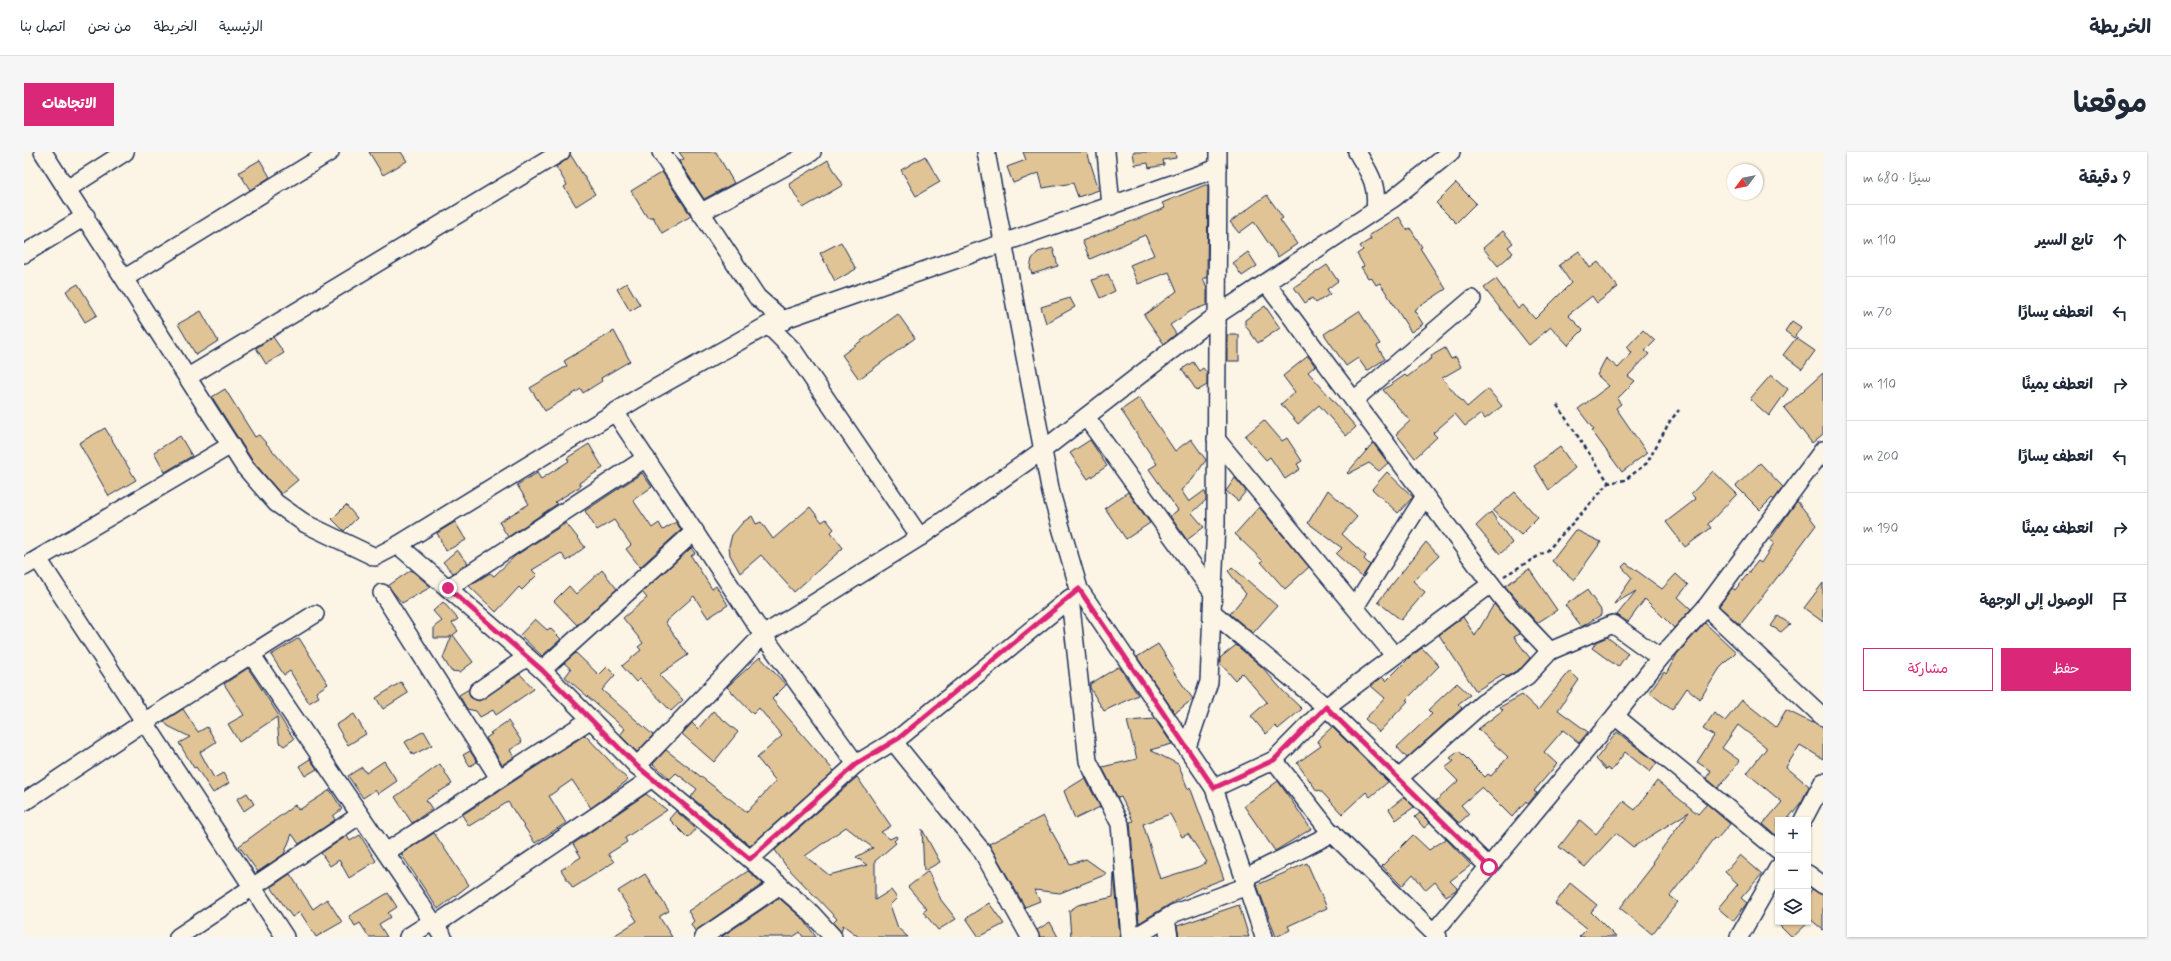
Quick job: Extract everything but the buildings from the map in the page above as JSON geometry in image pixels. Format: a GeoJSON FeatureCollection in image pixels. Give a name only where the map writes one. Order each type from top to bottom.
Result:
{"type":"FeatureCollection","features":[{"type":"Feature","properties":{"kind":"street"},"geometry":{"type":"LineString","coordinates":[[43,152],[86,216],[244,466],[276,503],[306,524],[375,557],[398,545],[615,412],[776,323],[1110,206],[1218,160],[1216,439],[1213,593],[1209,682],[1187,747]]}},
{"type":"Feature","properties":{"kind":"street"},"geometry":{"type":"LineString","coordinates":[[67,189],[125,152]]}},
{"type":"Feature","properties":{"kind":"street"},"geometry":{"type":"LineString","coordinates":[[125,278],[330,152]]}},
{"type":"Feature","properties":{"kind":"street"},"geometry":{"type":"LineString","coordinates":[[188,377],[561,152]]}},
{"type":"Feature","properties":{"kind":"street"},"geometry":{"type":"LineString","coordinates":[[661,152],[700,213],[920,537]]}},
{"type":"Feature","properties":{"kind":"street"},"geometry":{"type":"LineString","coordinates":[[700,213],[812,152]]}},
{"type":"Feature","properties":{"kind":"street"},"geometry":{"type":"LineString","coordinates":[[986,152],[1005,243],[1051,493],[1074,593],[1088,761],[1120,824],[1130,937]]}},
{"type":"Feature","properties":{"kind":"street"},"geometry":{"type":"LineString","coordinates":[[1106,152],[1110,206]]}},
{"type":"Feature","properties":{"kind":"street"},"geometry":{"type":"LineString","coordinates":[[1357,152],[1372,179],[1377,194],[1375,210]]}},
{"type":"Feature","properties":{"kind":"street"},"geometry":{"type":"LineString","coordinates":[[637,766],[763,635],[920,537],[1043,450],[1217,315],[1394,198],[1451,152]]}},
{"type":"Feature","properties":{"kind":"street"},"geometry":{"type":"LineString","coordinates":[[24,254],[86,216]]}},
{"type":"Feature","properties":{"kind":"street"},"geometry":{"type":"LineString","coordinates":[[1266,283],[1491,584],[1513,612],[1550,651]]}},
{"type":"Feature","properties":{"kind":"street"},"geometry":{"type":"LineString","coordinates":[[1354,400],[1472,299]]}},
{"type":"Feature","properties":{"kind":"street"},"geometry":{"type":"LineString","coordinates":[[615,412],[763,635],[856,764]]}},
{"type":"Feature","properties":{"kind":"street"},"geometry":{"type":"LineString","coordinates":[[1086,416],[1213,593]]}},
{"type":"Feature","properties":{"kind":"street"},"geometry":{"type":"LineString","coordinates":[[1216,439],[1394,655]]}},
{"type":"Feature","properties":{"kind":"street"},"geometry":{"type":"LineString","coordinates":[[231,445],[31,563],[144,722],[285,937]]}},
{"type":"Feature","properties":{"kind":"street"},"geometry":{"type":"LineString","coordinates":[[1274,760],[1333,833],[1436,935],[1489,867],[1615,716],[1660,658],[1706,607],[1823,450]]}},
{"type":"Feature","properties":{"kind":"street"},"geometry":{"type":"LineString","coordinates":[[448,588],[646,458]]}},
{"type":"Feature","properties":{"kind":"street"},"geometry":{"type":"LineString","coordinates":[[1355,608],[1425,496]]}},
{"type":"Feature","properties":{"kind":"street"},"geometry":{"type":"LineString","coordinates":[[542,670],[695,531]]}},
{"type":"Feature","properties":{"kind":"street"},"geometry":{"type":"LineString","coordinates":[[398,545],[542,670],[637,766],[780,885],[811,913],[833,937]]}},
{"type":"Feature","properties":{"kind":"street"},"geometry":{"type":"LineString","coordinates":[[1214,788],[1274,760],[1326,707],[1491,584]]}},
{"type":"Feature","properties":{"kind":"street"},"geometry":{"type":"LineString","coordinates":[[382,592],[499,778]]}},
{"type":"Feature","properties":{"kind":"street"},"geometry":{"type":"LineString","coordinates":[[750,859],[856,764],[893,741],[1074,593]]}},
{"type":"Feature","properties":{"kind":"street"},"geometry":{"type":"LineString","coordinates":[[1074,593],[1187,747],[1214,788],[1264,937]]}},
{"type":"Feature","properties":{"kind":"street"},"geometry":{"type":"LineString","coordinates":[[1706,607],[1823,718]]}},
{"type":"Feature","properties":{"kind":"street"},"geometry":{"type":"LineString","coordinates":[[1212,612],[1326,707],[1489,867]]}},
{"type":"Feature","properties":{"kind":"street"},"geometry":{"type":"LineString","coordinates":[[24,802],[144,722],[314,614]]}},
{"type":"Feature","properties":{"kind":"street"},"geometry":{"type":"LineString","coordinates":[[1399,778],[1483,703],[1527,676],[1550,651],[1613,624],[1660,658]]}},
{"type":"Feature","properties":{"kind":"street"},"geometry":{"type":"LineString","coordinates":[[251,654],[437,928]]}},
{"type":"Feature","properties":{"kind":"street"},"geometry":{"type":"LineString","coordinates":[[478,691],[527,657]]}},
{"type":"Feature","properties":{"kind":"street"},"geometry":{"type":"LineString","coordinates":[[1615,716],[1775,848]]}},
{"type":"Feature","properties":{"kind":"street"},"geometry":{"type":"LineString","coordinates":[[386,852],[590,719]]}},
{"type":"Feature","properties":{"kind":"street"},"geometry":{"type":"LineString","coordinates":[[893,741],[982,850],[1030,937]]}},
{"type":"Feature","properties":{"kind":"street"},"geometry":{"type":"LineString","coordinates":[[408,937],[437,928],[652,778]]}},
{"type":"Feature","properties":{"kind":"street"},"geometry":{"type":"LineString","coordinates":[[1805,817],[1823,782]]}},
{"type":"Feature","properties":{"kind":"street"},"geometry":{"type":"LineString","coordinates":[[178,937],[360,815]]}},
{"type":"Feature","properties":{"kind":"street"},"geometry":{"type":"LineString","coordinates":[[1135,937],[1175,913],[1245,882],[1333,833]]}},
{"type":"Feature","properties":{"kind":"street"},"geometry":{"type":"LineString","coordinates":[[1739,937],[1775,873]]}},
{"type":"Feature","properties":{"kind":"street"},"geometry":{"type":"LineString","coordinates":[[1811,876],[1823,885]]}},
{"type":"Feature","properties":{"kind":"street"},"geometry":{"type":"LineString","coordinates":[[703,937],[780,885]]}},
{"type":"Feature","properties":{"kind":"street"},"geometry":{"type":"LineString","coordinates":[[1166,919],[1170,937]]}},
{"type":"Feature","properties":{"kind":"path"},"geometry":{"type":"LineString","coordinates":[[1557,405],[1609,483]]}},
{"type":"Feature","properties":{"kind":"path"},"geometry":{"type":"LineString","coordinates":[[1491,584],[1547,551],[1609,483],[1625,480],[1647,463],[1670,421],[1680,410]]}},
{"type":"Feature","properties":{"kind":"route"},"geometry":{"type":"LineString","coordinates":[[448,588],[542,670],[637,766],[750,859],[856,764],[899,738],[1079,589],[1214,788],[1274,760],[1326,707],[1489,867]]}}]}
